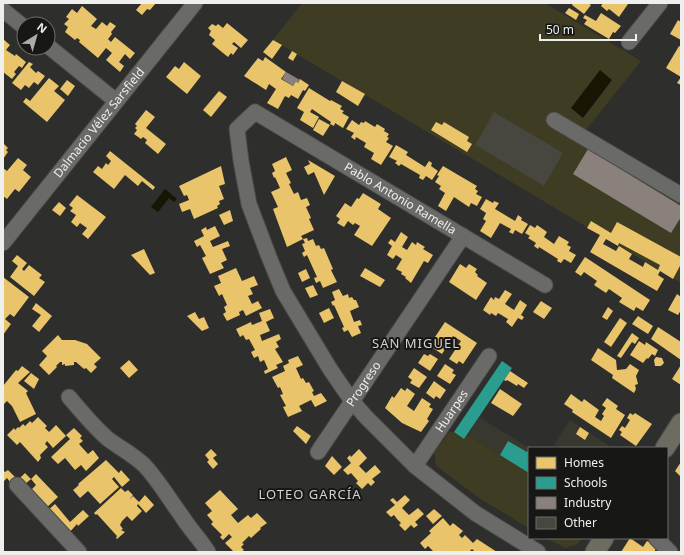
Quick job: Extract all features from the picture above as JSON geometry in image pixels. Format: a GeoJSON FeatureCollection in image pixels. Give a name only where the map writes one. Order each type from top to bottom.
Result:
{"type":"FeatureCollection","features":[{"type":"Feature","properties":{"kind":"main road"},"geometry":{"type":"LineString","coordinates":[[666,447],[681,423]]}},
{"type":"Feature","properties":{"kind":"main road"},"geometry":{"type":"LineString","coordinates":[[595,552],[603,539]]}},
{"type":"Feature","properties":{"kind":"street","name":"Dalmacio Vélez Sarsfield"},"geometry":{"type":"LineString","coordinates":[[3,242],[8,225],[116,101],[194,3]]}},
{"type":"Feature","properties":{"kind":"street"},"geometry":{"type":"LineString","coordinates":[[629,42],[660,3]]}},
{"type":"Feature","properties":{"kind":"street"},"geometry":{"type":"LineString","coordinates":[[3,10],[16,21]]}},
{"type":"Feature","properties":{"kind":"street"},"geometry":{"type":"LineString","coordinates":[[56,52],[116,101]]}},
{"type":"Feature","properties":{"kind":"street","name":"Pablo Antonio Ramella"},"geometry":{"type":"LineString","coordinates":[[352,401],[330,369],[283,291],[248,204],[237,128],[255,112],[545,285]]}},
{"type":"Feature","properties":{"kind":"street"},"geometry":{"type":"LineString","coordinates":[[554,120],[681,195]]}},
{"type":"Feature","properties":{"kind":"street","name":"Progreso"},"geometry":{"type":"LineString","coordinates":[[318,452],[463,236]]}},
{"type":"Feature","properties":{"kind":"street","name":"Huarpes"},"geometry":{"type":"LineString","coordinates":[[414,466],[489,356]]}},
{"type":"Feature","properties":{"kind":"street"},"geometry":{"type":"LineString","coordinates":[[69,396],[97,428],[110,440],[144,465],[156,479],[180,515],[208,552]]}},
{"type":"Feature","properties":{"kind":"street"},"geometry":{"type":"LineString","coordinates":[[352,401],[414,466],[475,513],[538,552]]}},
{"type":"Feature","properties":{"kind":"street"},"geometry":{"type":"LineString","coordinates":[[17,485],[79,552]]}},
{"type":"Feature","properties":{"kind":"street"},"geometry":{"type":"LineString","coordinates":[[657,539],[670,552]]}},
{"type":"Feature","properties":{"kind":"shaded area"},"geometry":{"type":"Polygon","coordinates":[[[302,3],[545,3],[641,61],[586,130],[681,187],[681,283],[273,40],[302,3]]]}},
{"type":"Feature","properties":{"kind":"shaded area"},"geometry":{"type":"Polygon","coordinates":[[[600,70],[612,80],[583,118],[571,108],[600,70]]]}},
{"type":"Feature","properties":{"kind":"shaded area"},"geometry":{"type":"Polygon","coordinates":[[[165,189],[177,199],[174,202],[169,198],[158,212],[151,207],[165,189]]]}},
{"type":"Feature","properties":{"kind":"shaded area"},"geometry":{"type":"Polygon","coordinates":[[[479,417],[528,447],[528,472],[468,435],[479,417]]]}},
{"type":"Feature","properties":{"kind":"shaded area"},"geometry":{"type":"Polygon","coordinates":[[[570,420],[610,447],[559,447],[554,444],[570,420]]]}},
{"type":"Feature","properties":{"kind":"shaded area"},"geometry":{"type":"Polygon","coordinates":[[[449,432],[454,432],[464,439],[468,435],[528,472],[528,527],[479,498],[436,466],[434,453],[449,432]]]}},
{"type":"Feature","properties":{"kind":"shaded area"},"geometry":{"type":"Polygon","coordinates":[[[548,539],[581,539],[578,544],[565,548],[548,539]]]}},
{"type":"Feature","properties":{"kind":"building: Homes"},"geometry":{"type":"Polygon","coordinates":[[[142,3],[156,3],[150,10],[147,9],[142,15],[136,10],[142,3]]]}},
{"type":"Feature","properties":{"kind":"building: Homes"},"geometry":{"type":"Polygon","coordinates":[[[573,3],[588,3],[591,5],[584,14],[572,5],[573,3]]]}},
{"type":"Feature","properties":{"kind":"building: Homes"},"geometry":{"type":"Polygon","coordinates":[[[603,3],[628,4],[619,17],[609,9],[607,11],[601,6],[603,3]]]}},
{"type":"Feature","properties":{"kind":"building: Homes"},"geometry":{"type":"Polygon","coordinates":[[[82,6],[97,19],[91,26],[96,29],[102,22],[107,26],[110,22],[116,26],[108,39],[111,42],[115,37],[135,53],[130,59],[125,54],[119,62],[124,66],[120,72],[106,60],[112,53],[106,48],[98,58],[79,42],[80,40],[77,38],[75,40],[65,32],[68,27],[64,24],[69,19],[66,17],[72,9],[77,13],[82,6]]]}},
{"type":"Feature","properties":{"kind":"building: Homes"},"geometry":{"type":"Polygon","coordinates":[[[569,8],[579,14],[576,20],[565,13],[569,8]]]}},
{"type":"Feature","properties":{"kind":"building: Homes"},"geometry":{"type":"Polygon","coordinates":[[[601,13],[621,26],[615,33],[613,32],[609,39],[584,24],[587,20],[583,18],[585,15],[596,21],[601,13]]]}},
{"type":"Feature","properties":{"kind":"building: Homes"},"geometry":{"type":"Polygon","coordinates":[[[678,20],[681,22],[681,40],[670,34],[678,20]]]}},
{"type":"Feature","properties":{"kind":"building: Homes"},"geometry":{"type":"Polygon","coordinates":[[[227,23],[248,40],[241,48],[234,42],[232,44],[238,48],[233,55],[231,53],[228,57],[212,44],[215,40],[209,35],[211,31],[208,28],[212,24],[216,26],[218,24],[223,28],[227,23]]]}},
{"type":"Feature","properties":{"kind":"building: Homes"},"geometry":{"type":"Polygon","coordinates":[[[3,39],[10,45],[6,50],[15,56],[16,54],[16,56],[18,56],[26,62],[22,68],[19,66],[14,72],[16,74],[12,79],[3,72],[3,39]]]}},
{"type":"Feature","properties":{"kind":"building: Homes"},"geometry":{"type":"Polygon","coordinates":[[[273,40],[282,45],[272,59],[263,52],[273,40]]]}},
{"type":"Feature","properties":{"kind":"building: Homes"},"geometry":{"type":"Polygon","coordinates":[[[679,46],[681,47],[681,77],[666,68],[679,46]]]}},
{"type":"Feature","properties":{"kind":"building: Homes"},"geometry":{"type":"Polygon","coordinates":[[[292,51],[297,54],[293,61],[288,58],[292,51]]]}},
{"type":"Feature","properties":{"kind":"building: Homes"},"geometry":{"type":"Polygon","coordinates":[[[265,57],[286,72],[281,79],[293,86],[296,81],[298,83],[300,79],[309,85],[305,91],[303,90],[298,99],[291,95],[289,98],[285,96],[278,109],[267,103],[276,89],[269,84],[266,90],[244,76],[258,58],[263,61],[265,57]]]}},
{"type":"Feature","properties":{"kind":"building: Homes"},"geometry":{"type":"Polygon","coordinates":[[[29,62],[33,64],[30,67],[36,73],[38,71],[45,76],[38,85],[34,82],[29,88],[25,85],[21,90],[12,83],[29,62]]]}},
{"type":"Feature","properties":{"kind":"building: Homes"},"geometry":{"type":"Polygon","coordinates":[[[184,62],[201,76],[187,94],[166,77],[175,66],[179,69],[184,62]]]}},
{"type":"Feature","properties":{"kind":"building: Homes"},"geometry":{"type":"Polygon","coordinates":[[[681,77],[681,85],[677,83],[681,77]]]}},
{"type":"Feature","properties":{"kind":"building: Homes"},"geometry":{"type":"Polygon","coordinates":[[[49,78],[59,86],[54,91],[65,100],[47,122],[23,102],[26,98],[30,101],[49,78]]]}},
{"type":"Feature","properties":{"kind":"building: Homes"},"geometry":{"type":"Polygon","coordinates":[[[67,80],[75,86],[68,96],[60,89],[67,80]]]}},
{"type":"Feature","properties":{"kind":"building: Homes"},"geometry":{"type":"Polygon","coordinates":[[[342,81],[365,94],[358,106],[336,92],[342,81]]]}},
{"type":"Feature","properties":{"kind":"building: Homes"},"geometry":{"type":"Polygon","coordinates":[[[309,88],[330,101],[331,100],[342,106],[340,109],[344,111],[342,113],[349,117],[343,128],[335,123],[334,126],[330,124],[331,122],[312,109],[310,112],[319,117],[313,128],[300,120],[304,112],[297,108],[309,88]]]}},
{"type":"Feature","properties":{"kind":"building: Homes"},"geometry":{"type":"Polygon","coordinates":[[[219,91],[227,97],[211,117],[203,110],[219,91]]]}},
{"type":"Feature","properties":{"kind":"building: Homes"},"geometry":{"type":"Polygon","coordinates":[[[146,110],[155,117],[146,128],[166,144],[158,154],[145,143],[147,140],[143,137],[141,139],[134,134],[137,130],[135,128],[137,126],[135,124],[146,110]]]}},
{"type":"Feature","properties":{"kind":"building: Homes"},"geometry":{"type":"Polygon","coordinates":[[[319,119],[330,125],[323,136],[313,130],[319,119]]]}},
{"type":"Feature","properties":{"kind":"building: Homes"},"geometry":{"type":"Polygon","coordinates":[[[352,120],[359,125],[361,122],[364,123],[365,121],[375,127],[377,124],[385,129],[384,131],[389,134],[387,137],[389,138],[386,142],[393,146],[381,165],[371,159],[374,153],[364,147],[366,143],[356,137],[355,140],[351,137],[354,133],[346,129],[352,120]]]}},
{"type":"Feature","properties":{"kind":"building: Homes"},"geometry":{"type":"Polygon","coordinates":[[[436,122],[442,125],[444,122],[469,137],[467,141],[472,144],[467,152],[431,130],[436,122]]]}},
{"type":"Feature","properties":{"kind":"building: Homes"},"geometry":{"type":"Polygon","coordinates":[[[3,143],[8,148],[6,150],[8,152],[3,159],[3,143]]]}},
{"type":"Feature","properties":{"kind":"building: Homes"},"geometry":{"type":"Polygon","coordinates":[[[396,145],[408,152],[406,155],[425,167],[429,161],[432,163],[431,166],[438,171],[432,180],[426,176],[423,180],[419,178],[420,175],[401,164],[399,166],[395,163],[397,161],[389,157],[396,145]]]}},
{"type":"Feature","properties":{"kind":"building: Homes"},"geometry":{"type":"Polygon","coordinates":[[[110,151],[155,187],[153,190],[142,181],[138,186],[125,175],[114,189],[93,172],[98,166],[102,169],[106,163],[108,165],[111,161],[106,156],[110,151]]]}},
{"type":"Feature","properties":{"kind":"building: Homes"},"geometry":{"type":"Polygon","coordinates":[[[286,157],[292,170],[286,173],[291,183],[289,184],[294,194],[298,192],[301,200],[307,198],[310,205],[306,207],[314,230],[301,236],[303,239],[287,247],[273,209],[278,207],[271,192],[280,188],[272,173],[275,171],[272,164],[286,157]]]}},
{"type":"Feature","properties":{"kind":"building: Homes"},"geometry":{"type":"Polygon","coordinates":[[[18,158],[27,165],[23,170],[31,177],[19,192],[15,189],[7,199],[3,196],[3,168],[7,171],[18,158]]]}},
{"type":"Feature","properties":{"kind":"building: Homes"},"geometry":{"type":"Polygon","coordinates":[[[308,160],[335,176],[324,195],[314,172],[308,175],[304,167],[310,164],[308,160]]]}},
{"type":"Feature","properties":{"kind":"building: Homes"},"geometry":{"type":"Polygon","coordinates":[[[221,166],[225,184],[219,186],[224,199],[219,201],[220,204],[217,206],[218,208],[194,219],[190,209],[182,212],[179,204],[189,200],[187,195],[184,196],[179,186],[221,166]]]}},
{"type":"Feature","properties":{"kind":"building: Homes"},"geometry":{"type":"Polygon","coordinates":[[[443,166],[477,186],[475,189],[478,191],[476,194],[482,197],[477,206],[471,203],[469,207],[454,197],[446,211],[438,206],[445,193],[439,189],[441,186],[435,182],[439,176],[437,175],[443,166]]]}},
{"type":"Feature","properties":{"kind":"building: Homes"},"geometry":{"type":"Polygon","coordinates":[[[363,193],[381,204],[378,209],[391,218],[372,246],[354,235],[360,226],[355,223],[353,225],[348,221],[344,227],[337,223],[340,219],[336,216],[345,203],[351,207],[357,198],[359,199],[363,193]]]}},
{"type":"Feature","properties":{"kind":"building: Homes"},"geometry":{"type":"Polygon","coordinates":[[[77,195],[106,217],[88,239],[82,234],[87,228],[80,223],[77,227],[71,222],[76,215],[70,211],[73,208],[69,205],[77,195]]]}},
{"type":"Feature","properties":{"kind":"building: Homes"},"geometry":{"type":"Polygon","coordinates":[[[486,199],[493,203],[494,201],[499,203],[495,209],[515,221],[518,215],[522,218],[521,220],[528,224],[522,234],[515,230],[513,234],[509,232],[511,229],[500,223],[491,238],[480,231],[486,221],[483,219],[486,213],[480,209],[486,199]]]}},
{"type":"Feature","properties":{"kind":"building: Homes"},"geometry":{"type":"Polygon","coordinates":[[[59,202],[66,208],[60,216],[52,210],[59,202]]]}},
{"type":"Feature","properties":{"kind":"building: Homes"},"geometry":{"type":"Polygon","coordinates":[[[230,210],[233,221],[224,225],[219,215],[230,210]]]}},
{"type":"Feature","properties":{"kind":"building: Homes"},"geometry":{"type":"Polygon","coordinates":[[[591,221],[611,233],[617,222],[681,257],[681,264],[673,279],[660,271],[658,275],[664,279],[657,291],[590,252],[600,235],[587,228],[591,221]],[[606,239],[603,244],[616,251],[619,246],[632,254],[629,259],[643,267],[645,262],[658,270],[660,265],[619,243],[618,246],[606,239]]]}},
{"type":"Feature","properties":{"kind":"building: Homes"},"geometry":{"type":"Polygon","coordinates":[[[530,225],[535,228],[537,225],[547,232],[544,237],[554,244],[559,236],[569,242],[567,245],[571,247],[569,251],[576,255],[571,263],[564,259],[561,263],[557,261],[558,259],[539,247],[538,249],[534,246],[536,243],[528,238],[530,236],[525,233],[530,225]]]}},
{"type":"Feature","properties":{"kind":"building: Homes"},"geometry":{"type":"Polygon","coordinates":[[[215,226],[220,236],[210,241],[213,247],[228,241],[230,246],[222,249],[227,260],[221,263],[224,268],[210,274],[202,258],[206,256],[200,245],[197,247],[194,241],[204,236],[201,230],[206,227],[207,230],[215,226]]]}},
{"type":"Feature","properties":{"kind":"building: Homes"},"geometry":{"type":"Polygon","coordinates":[[[401,232],[408,237],[402,247],[407,250],[412,242],[416,245],[417,242],[425,247],[423,249],[433,255],[428,263],[424,261],[411,283],[401,274],[402,272],[396,269],[402,259],[396,255],[393,259],[387,255],[392,246],[388,243],[391,239],[395,242],[401,232]]]}},
{"type":"Feature","properties":{"kind":"building: Homes"},"geometry":{"type":"Polygon","coordinates":[[[307,238],[308,241],[313,239],[316,246],[319,245],[321,249],[324,248],[333,269],[331,270],[337,282],[323,288],[320,281],[316,283],[314,278],[317,277],[307,255],[304,257],[302,253],[305,251],[302,244],[305,243],[303,239],[307,238]]]}},
{"type":"Feature","properties":{"kind":"building: Homes"},"geometry":{"type":"Polygon","coordinates":[[[144,249],[155,273],[150,275],[131,255],[144,249]]]}},
{"type":"Feature","properties":{"kind":"building: Homes"},"geometry":{"type":"Polygon","coordinates":[[[17,255],[27,263],[22,269],[24,271],[29,265],[42,275],[39,278],[45,282],[34,296],[10,277],[18,266],[12,261],[17,255]]]}},
{"type":"Feature","properties":{"kind":"building: Homes"},"geometry":{"type":"Polygon","coordinates":[[[585,257],[650,300],[643,311],[636,307],[634,311],[619,302],[622,298],[609,289],[606,293],[594,285],[597,281],[584,272],[581,276],[575,272],[585,257]]]}},
{"type":"Feature","properties":{"kind":"building: Homes"},"geometry":{"type":"Polygon","coordinates":[[[460,264],[466,268],[469,264],[477,269],[475,272],[478,275],[477,276],[487,283],[476,300],[449,282],[460,264]]]}},
{"type":"Feature","properties":{"kind":"building: Homes"},"geometry":{"type":"Polygon","coordinates":[[[236,268],[242,281],[254,276],[258,285],[250,288],[253,294],[248,296],[252,304],[258,301],[262,308],[246,316],[243,310],[239,312],[240,315],[227,321],[223,314],[226,312],[224,307],[227,305],[222,294],[219,296],[214,286],[221,283],[218,276],[236,268]]]}},
{"type":"Feature","properties":{"kind":"building: Homes"},"geometry":{"type":"Polygon","coordinates":[[[365,268],[385,280],[380,287],[360,276],[365,268]]]}},
{"type":"Feature","properties":{"kind":"building: Homes"},"geometry":{"type":"Polygon","coordinates":[[[306,269],[310,278],[302,282],[298,273],[306,269]]]}},
{"type":"Feature","properties":{"kind":"building: Homes"},"geometry":{"type":"Polygon","coordinates":[[[3,277],[29,297],[14,317],[10,314],[5,319],[11,324],[3,335],[3,277]]]}},
{"type":"Feature","properties":{"kind":"building: Homes"},"geometry":{"type":"Polygon","coordinates":[[[313,285],[318,295],[310,298],[305,288],[313,285]]]}},
{"type":"Feature","properties":{"kind":"building: Homes"},"geometry":{"type":"Polygon","coordinates":[[[339,289],[343,296],[348,294],[349,298],[352,297],[356,300],[359,307],[350,311],[354,322],[360,320],[362,325],[358,326],[361,333],[352,337],[348,330],[344,332],[342,328],[344,327],[334,305],[333,306],[331,302],[335,300],[332,292],[339,289]]]}},
{"type":"Feature","properties":{"kind":"building: Homes"},"geometry":{"type":"Polygon","coordinates":[[[505,290],[512,294],[505,304],[514,310],[520,300],[527,305],[521,315],[524,317],[522,320],[518,318],[512,327],[506,322],[508,319],[498,313],[496,316],[491,313],[490,315],[483,310],[491,297],[494,300],[495,297],[499,299],[505,290]]]}},
{"type":"Feature","properties":{"kind":"building: Homes"},"geometry":{"type":"Polygon","coordinates":[[[677,294],[681,297],[681,310],[678,315],[668,310],[677,294]]]}},
{"type":"Feature","properties":{"kind":"building: Homes"},"geometry":{"type":"Polygon","coordinates":[[[541,301],[552,308],[544,319],[533,312],[541,301]]]}},
{"type":"Feature","properties":{"kind":"building: Homes"},"geometry":{"type":"Polygon","coordinates":[[[36,303],[52,316],[39,332],[32,326],[41,315],[32,309],[36,303]]]}},
{"type":"Feature","properties":{"kind":"building: Homes"},"geometry":{"type":"Polygon","coordinates":[[[608,307],[613,311],[607,320],[602,317],[608,307]]]}},
{"type":"Feature","properties":{"kind":"building: Homes"},"geometry":{"type":"Polygon","coordinates":[[[329,308],[334,318],[324,323],[319,313],[329,308]]]}},
{"type":"Feature","properties":{"kind":"building: Homes"},"geometry":{"type":"Polygon","coordinates":[[[270,309],[274,318],[266,322],[270,331],[260,335],[262,341],[279,334],[281,339],[276,342],[279,347],[275,349],[283,362],[276,365],[278,368],[265,374],[264,371],[268,369],[264,360],[260,362],[258,356],[254,358],[251,352],[255,350],[249,339],[246,340],[243,335],[240,337],[236,329],[251,322],[252,325],[262,321],[259,313],[270,309]]]}},
{"type":"Feature","properties":{"kind":"building: Homes"},"geometry":{"type":"Polygon","coordinates":[[[195,312],[199,319],[204,317],[209,328],[202,331],[187,316],[195,312]]]}},
{"type":"Feature","properties":{"kind":"building: Homes"},"geometry":{"type":"Polygon","coordinates":[[[638,316],[653,326],[648,334],[632,324],[638,316]]]}},
{"type":"Feature","properties":{"kind":"building: Homes"},"geometry":{"type":"Polygon","coordinates":[[[620,318],[627,323],[611,347],[604,342],[620,318]]]}},
{"type":"Feature","properties":{"kind":"building: Homes"},"geometry":{"type":"Polygon","coordinates":[[[445,322],[477,343],[463,364],[459,361],[457,364],[449,359],[461,341],[453,336],[442,354],[433,348],[435,345],[431,343],[445,322]]]}},
{"type":"Feature","properties":{"kind":"building: Homes"},"geometry":{"type":"Polygon","coordinates":[[[658,327],[681,342],[681,360],[651,339],[658,327]]]}},
{"type":"Feature","properties":{"kind":"building: Homes"},"geometry":{"type":"Polygon","coordinates":[[[632,333],[639,338],[635,344],[632,342],[621,358],[617,356],[632,333]]]}},
{"type":"Feature","properties":{"kind":"building: Homes"},"geometry":{"type":"Polygon","coordinates":[[[58,335],[62,340],[75,340],[87,344],[101,358],[94,364],[97,367],[91,373],[76,362],[74,362],[74,365],[65,366],[65,364],[62,365],[62,362],[60,362],[49,375],[39,365],[47,356],[42,351],[58,335]]]}},
{"type":"Feature","properties":{"kind":"building: Homes"},"geometry":{"type":"Polygon","coordinates":[[[639,341],[645,345],[646,342],[658,350],[655,356],[652,354],[643,363],[630,355],[639,341]]]}},
{"type":"Feature","properties":{"kind":"building: Homes"},"geometry":{"type":"Polygon","coordinates":[[[598,348],[616,360],[617,370],[626,369],[630,364],[639,370],[636,376],[638,384],[635,385],[636,389],[634,393],[612,378],[613,375],[591,360],[598,348]]]}},
{"type":"Feature","properties":{"kind":"building: Homes"},"geometry":{"type":"Polygon","coordinates":[[[424,354],[428,356],[430,354],[438,359],[430,371],[418,363],[424,354]]]}},
{"type":"Feature","properties":{"kind":"building: Homes"},"geometry":{"type":"Polygon","coordinates":[[[298,356],[303,365],[296,368],[301,379],[303,378],[306,383],[309,382],[314,391],[312,392],[314,396],[321,393],[327,401],[315,407],[311,400],[299,406],[302,411],[288,417],[283,407],[286,406],[280,395],[283,394],[280,387],[278,388],[272,377],[285,371],[283,366],[289,363],[288,360],[298,356]]]}},
{"type":"Feature","properties":{"kind":"building: Homes"},"geometry":{"type":"Polygon","coordinates":[[[656,357],[662,358],[664,363],[661,366],[655,366],[654,360],[656,357]]]}},
{"type":"Feature","properties":{"kind":"building: Homes"},"geometry":{"type":"Polygon","coordinates":[[[129,360],[138,370],[129,378],[120,368],[129,360]]]}},
{"type":"Feature","properties":{"kind":"building: Homes"},"geometry":{"type":"Polygon","coordinates":[[[445,364],[454,370],[452,373],[456,375],[450,384],[437,376],[445,364]]]}},
{"type":"Feature","properties":{"kind":"building: Homes"},"geometry":{"type":"Polygon","coordinates":[[[681,365],[681,385],[672,379],[681,365]]]}},
{"type":"Feature","properties":{"kind":"building: Homes"},"geometry":{"type":"Polygon","coordinates":[[[22,366],[30,372],[18,383],[28,391],[26,393],[36,414],[20,422],[12,406],[7,401],[4,404],[3,403],[3,386],[16,370],[18,371],[22,366]]]}},
{"type":"Feature","properties":{"kind":"building: Homes"},"geometry":{"type":"Polygon","coordinates":[[[414,368],[427,377],[419,388],[410,383],[412,380],[408,377],[414,368]]]}},
{"type":"Feature","properties":{"kind":"building: Homes"},"geometry":{"type":"Polygon","coordinates":[[[510,371],[528,383],[524,388],[518,384],[517,386],[507,380],[504,380],[510,371]]]}},
{"type":"Feature","properties":{"kind":"building: Homes"},"geometry":{"type":"Polygon","coordinates":[[[31,373],[39,379],[34,389],[24,381],[31,373]]]}},
{"type":"Feature","properties":{"kind":"building: Homes"},"geometry":{"type":"Polygon","coordinates":[[[434,381],[446,390],[440,399],[436,396],[434,399],[426,393],[434,381]]]}},
{"type":"Feature","properties":{"kind":"building: Homes"},"geometry":{"type":"Polygon","coordinates":[[[401,388],[405,391],[407,388],[415,394],[407,406],[414,411],[422,398],[431,404],[429,407],[433,409],[427,419],[429,421],[421,432],[402,423],[385,408],[392,396],[394,398],[401,388]]]}},
{"type":"Feature","properties":{"kind":"building: Homes"},"geometry":{"type":"Polygon","coordinates":[[[500,389],[522,404],[513,416],[491,403],[500,389]]]}},
{"type":"Feature","properties":{"kind":"building: Homes"},"geometry":{"type":"Polygon","coordinates":[[[571,394],[582,402],[584,399],[599,410],[595,417],[601,421],[604,416],[602,414],[606,408],[602,405],[607,398],[618,406],[616,409],[625,415],[611,438],[572,412],[573,410],[564,404],[571,394]]]}},
{"type":"Feature","properties":{"kind":"building: Homes"},"geometry":{"type":"Polygon","coordinates":[[[630,413],[633,415],[635,413],[652,424],[636,446],[620,435],[622,432],[619,430],[622,426],[625,428],[630,420],[627,418],[630,413]]]}},
{"type":"Feature","properties":{"kind":"building: Homes"},"geometry":{"type":"Polygon","coordinates":[[[38,417],[47,426],[45,428],[49,432],[56,425],[66,436],[53,448],[47,441],[45,444],[48,447],[40,455],[41,458],[38,462],[20,442],[17,445],[7,435],[14,428],[15,430],[23,424],[25,426],[30,421],[32,423],[38,417]]]}},
{"type":"Feature","properties":{"kind":"building: Homes"},"geometry":{"type":"Polygon","coordinates":[[[297,426],[311,436],[306,444],[293,431],[297,426]]]}},
{"type":"Feature","properties":{"kind":"building: Homes"},"geometry":{"type":"Polygon","coordinates":[[[580,427],[589,433],[585,440],[576,434],[580,427]]]}},
{"type":"Feature","properties":{"kind":"building: Homes"},"geometry":{"type":"Polygon","coordinates":[[[74,428],[82,436],[80,438],[83,441],[79,444],[88,454],[93,450],[99,458],[86,471],[81,465],[75,470],[65,458],[58,464],[51,457],[70,439],[66,435],[74,428]]]}},
{"type":"Feature","properties":{"kind":"building: Homes"},"geometry":{"type":"Polygon","coordinates":[[[211,449],[217,455],[213,458],[218,464],[213,469],[207,462],[209,460],[205,455],[211,449]]]}},
{"type":"Feature","properties":{"kind":"building: Homes"},"geometry":{"type":"Polygon","coordinates":[[[359,449],[367,458],[359,466],[366,473],[375,465],[381,472],[372,479],[375,482],[371,486],[368,483],[362,489],[356,483],[358,481],[351,473],[348,475],[343,470],[351,463],[347,458],[350,455],[351,457],[359,449]]]}},
{"type":"Feature","properties":{"kind":"building: Homes"},"geometry":{"type":"Polygon","coordinates":[[[332,456],[342,467],[334,475],[325,466],[332,456]]]}},
{"type":"Feature","properties":{"kind":"building: Homes"},"geometry":{"type":"Polygon","coordinates":[[[106,460],[119,473],[121,470],[130,480],[122,487],[114,477],[112,479],[119,487],[100,504],[88,491],[80,498],[73,490],[106,460]]]}},
{"type":"Feature","properties":{"kind":"building: Homes"},"geometry":{"type":"Polygon","coordinates":[[[681,462],[681,477],[675,471],[681,462]]]}},
{"type":"Feature","properties":{"kind":"building: Homes"},"geometry":{"type":"Polygon","coordinates":[[[3,470],[5,472],[8,470],[15,477],[10,482],[7,478],[3,482],[3,470]]]}},
{"type":"Feature","properties":{"kind":"building: Homes"},"geometry":{"type":"Polygon","coordinates":[[[25,473],[31,479],[23,486],[18,480],[25,473]]]}},
{"type":"Feature","properties":{"kind":"building: Homes"},"geometry":{"type":"Polygon","coordinates":[[[36,474],[58,497],[45,509],[29,492],[36,485],[31,479],[36,474]]]}},
{"type":"Feature","properties":{"kind":"building: Homes"},"geometry":{"type":"Polygon","coordinates":[[[121,488],[125,492],[128,490],[133,495],[129,500],[133,496],[139,502],[145,495],[154,505],[146,513],[138,504],[137,506],[142,511],[132,521],[127,516],[122,521],[120,525],[123,529],[121,530],[125,532],[117,539],[117,536],[97,514],[96,515],[94,513],[121,488]]]}},
{"type":"Feature","properties":{"kind":"building: Homes"},"geometry":{"type":"Polygon","coordinates":[[[220,490],[238,509],[231,515],[238,523],[248,515],[251,518],[257,513],[267,523],[251,538],[249,536],[242,543],[244,544],[241,547],[244,550],[241,552],[234,552],[225,543],[232,537],[229,534],[223,540],[220,537],[222,535],[211,524],[213,522],[207,515],[212,511],[205,503],[220,490]]]}},
{"type":"Feature","properties":{"kind":"building: Homes"},"geometry":{"type":"Polygon","coordinates":[[[405,495],[410,500],[402,508],[409,515],[418,508],[424,514],[415,522],[418,525],[414,528],[411,525],[405,531],[399,525],[401,523],[394,515],[391,517],[386,512],[395,505],[390,500],[393,498],[397,502],[405,495]]]}},
{"type":"Feature","properties":{"kind":"building: Homes"},"geometry":{"type":"Polygon","coordinates":[[[55,504],[70,522],[83,510],[89,516],[78,526],[77,524],[68,534],[47,511],[55,504]]]}},
{"type":"Feature","properties":{"kind":"building: Homes"},"geometry":{"type":"Polygon","coordinates":[[[434,509],[442,516],[433,524],[426,516],[434,509]]]}},
{"type":"Feature","properties":{"kind":"building: Homes"},"geometry":{"type":"Polygon","coordinates":[[[443,518],[450,526],[453,523],[463,531],[459,535],[462,538],[465,535],[473,543],[477,539],[497,552],[475,552],[472,549],[469,552],[434,552],[428,546],[425,549],[420,543],[431,533],[429,531],[443,518]]]}},
{"type":"Feature","properties":{"kind":"building: Homes"},"geometry":{"type":"Polygon","coordinates":[[[629,539],[643,547],[647,541],[657,547],[654,552],[621,552],[629,539]]]}},
{"type":"Feature","properties":{"kind":"building: Schools"},"geometry":{"type":"Polygon","coordinates":[[[502,361],[512,368],[464,439],[454,432],[502,361]]]}},
{"type":"Feature","properties":{"kind":"building: Schools"},"geometry":{"type":"Polygon","coordinates":[[[508,441],[527,452],[528,451],[528,472],[500,455],[508,441]]]}},
{"type":"Feature","properties":{"kind":"building: Industry"},"geometry":{"type":"Polygon","coordinates":[[[286,72],[300,80],[298,83],[296,81],[293,86],[282,79],[286,72]]]}},
{"type":"Feature","properties":{"kind":"building: Industry"},"geometry":{"type":"Polygon","coordinates":[[[588,149],[681,206],[681,217],[671,233],[573,174],[588,149]]]}},
{"type":"Feature","properties":{"kind":"building: Other"},"geometry":{"type":"Polygon","coordinates":[[[494,112],[563,153],[544,186],[475,145],[494,112]]]}},
{"type":"Feature","properties":{"kind":"district","name":"SAN MIGUEL"},"geometry":{"type":"Point","coordinates":[416,343]}},
{"type":"Feature","properties":{"kind":"district","name":"LOTEO GARCÍA"},"geometry":{"type":"Point","coordinates":[310,494]}}]}
